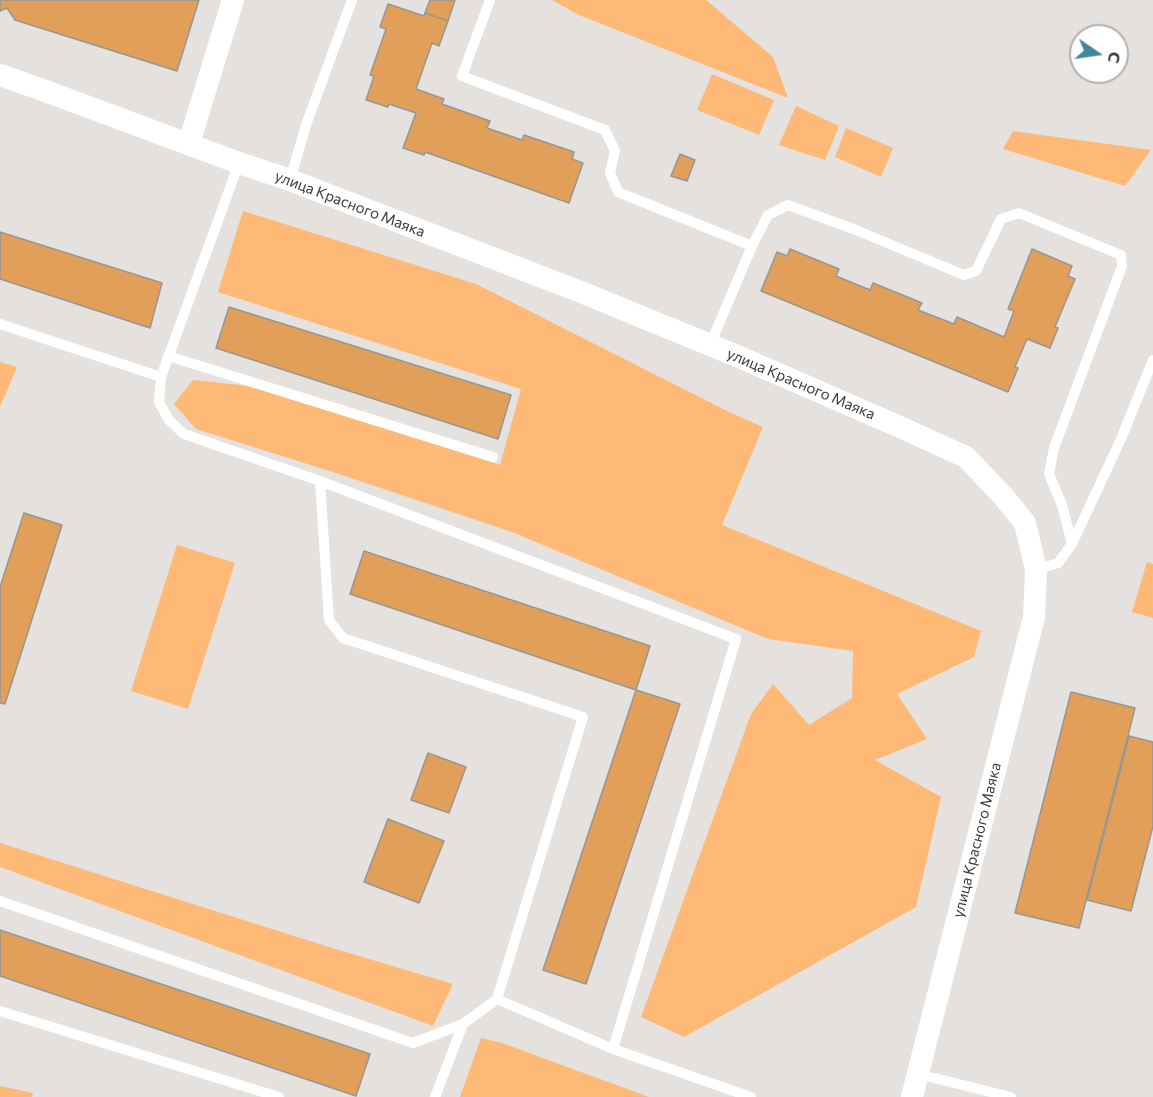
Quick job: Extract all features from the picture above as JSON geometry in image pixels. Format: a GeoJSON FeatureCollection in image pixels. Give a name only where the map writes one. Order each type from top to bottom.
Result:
{"type":"FeatureCollection","features":[{"type":"Feature","properties":{"kind":"street"},"geometry":{"type":"LineString","coordinates":[[189,143],[233,0]]}},
{"type":"Feature","properties":{"kind":"street","name":"улица Красного Маяка"},"geometry":{"type":"LineString","coordinates":[[0,75],[290,180],[581,291],[710,345],[966,457],[1004,496],[1025,523],[1036,570],[1034,617],[912,1097]]}},
{"type":"Feature","properties":{"kind":"lane"},"geometry":{"type":"LineString","coordinates":[[290,180],[306,125],[352,0]]}},
{"type":"Feature","properties":{"kind":"lane"},"geometry":{"type":"LineString","coordinates":[[490,0],[462,76],[605,130],[615,151],[610,173],[618,192],[752,246]]}},
{"type":"Feature","properties":{"kind":"lane"},"geometry":{"type":"LineString","coordinates":[[239,163],[161,377],[159,402],[169,420],[184,434],[320,481],[736,639],[613,1049]]}},
{"type":"Feature","properties":{"kind":"lane"},"geometry":{"type":"LineString","coordinates":[[710,345],[752,246],[768,215],[788,206],[856,230],[964,275],[976,272],[1001,219],[1019,213],[1121,255],[1122,266],[1060,430],[1049,474],[1062,505],[1072,544]]}},
{"type":"Feature","properties":{"kind":"lane"},"geometry":{"type":"LineString","coordinates":[[0,324],[161,377]]}},
{"type":"Feature","properties":{"kind":"lane"},"geometry":{"type":"LineString","coordinates":[[168,356],[493,458]]}},
{"type":"Feature","properties":{"kind":"lane"},"geometry":{"type":"LineString","coordinates":[[1036,570],[1058,563],[1072,544],[1121,439],[1153,360]]}},
{"type":"Feature","properties":{"kind":"lane"},"geometry":{"type":"LineString","coordinates":[[0,901],[413,1043],[463,1024],[497,999],[583,717],[343,638],[329,620],[320,481]]}},
{"type":"Feature","properties":{"kind":"lane"},"geometry":{"type":"LineString","coordinates":[[497,999],[613,1049],[751,1097]]}},
{"type":"Feature","properties":{"kind":"lane"},"geometry":{"type":"LineString","coordinates":[[0,1011],[279,1097]]}},
{"type":"Feature","properties":{"kind":"lane"},"geometry":{"type":"LineString","coordinates":[[435,1097],[463,1024]]}},
{"type":"Feature","properties":{"kind":"lane"},"geometry":{"type":"LineString","coordinates":[[918,1074],[1011,1097]]}},
{"type":"Feature","properties":{"kind":"shaded area"},"geometry":{"type":"Polygon","coordinates":[[[552,0],[706,0],[773,57],[788,98],[579,15],[552,0]]]}},
{"type":"Feature","properties":{"kind":"shaded area"},"geometry":{"type":"Polygon","coordinates":[[[712,74],[774,100],[759,135],[697,110],[712,74]]]}},
{"type":"Feature","properties":{"kind":"shaded area"},"geometry":{"type":"Polygon","coordinates":[[[796,106],[839,126],[825,160],[779,145],[796,106]]]}},
{"type":"Feature","properties":{"kind":"shaded area"},"geometry":{"type":"Polygon","coordinates":[[[846,128],[893,148],[881,177],[835,157],[846,128]]]}},
{"type":"Feature","properties":{"kind":"shaded area"},"geometry":{"type":"Polygon","coordinates":[[[1013,131],[1151,150],[1125,186],[1003,149],[1013,131]]]}},
{"type":"Feature","properties":{"kind":"shaded area"},"geometry":{"type":"Polygon","coordinates":[[[243,211],[476,284],[763,427],[722,525],[981,631],[974,657],[897,694],[927,739],[875,760],[941,797],[916,907],[684,1037],[641,1017],[751,714],[773,684],[809,725],[852,698],[853,651],[768,639],[512,532],[196,429],[174,404],[193,380],[250,386],[500,465],[521,389],[218,292],[243,211]]]}},
{"type":"Feature","properties":{"kind":"shaded area"},"geometry":{"type":"Polygon","coordinates":[[[0,362],[17,367],[0,407],[0,362]]]}},
{"type":"Feature","properties":{"kind":"shaded area"},"geometry":{"type":"Polygon","coordinates":[[[177,545],[235,563],[188,709],[131,691],[177,545]]]}},
{"type":"Feature","properties":{"kind":"shaded area"},"geometry":{"type":"Polygon","coordinates":[[[1147,562],[1153,564],[1153,618],[1132,612],[1147,562]]]}},
{"type":"Feature","properties":{"kind":"shaded area"},"geometry":{"type":"Polygon","coordinates":[[[0,843],[453,984],[433,1026],[0,867],[0,843]]]}},
{"type":"Feature","properties":{"kind":"shaded area"},"geometry":{"type":"Polygon","coordinates":[[[481,1038],[502,1043],[649,1097],[460,1097],[481,1038]]]}},
{"type":"Feature","properties":{"kind":"shaded area"},"geometry":{"type":"Polygon","coordinates":[[[0,1086],[33,1093],[32,1097],[0,1097],[0,1086]]]}},
{"type":"Feature","properties":{"kind":"building"},"geometry":{"type":"Polygon","coordinates":[[[0,0],[199,0],[177,71],[15,20],[7,8],[0,11],[0,0]]]}},
{"type":"Feature","properties":{"kind":"building"},"geometry":{"type":"Polygon","coordinates":[[[430,0],[455,0],[448,21],[425,13],[430,0]]]}},
{"type":"Feature","properties":{"kind":"building"},"geometry":{"type":"Polygon","coordinates":[[[388,4],[448,21],[439,46],[432,43],[416,89],[444,99],[442,104],[490,121],[487,128],[522,140],[524,135],[574,152],[572,159],[583,163],[569,203],[425,152],[424,155],[403,148],[416,113],[389,104],[388,107],[366,100],[374,76],[370,75],[386,29],[380,27],[388,4]]]}},
{"type":"Feature","properties":{"kind":"building"},"geometry":{"type":"Polygon","coordinates":[[[680,154],[695,160],[687,181],[671,176],[680,154]]]}},
{"type":"Feature","properties":{"kind":"building"},"geometry":{"type":"Polygon","coordinates":[[[0,232],[162,283],[150,328],[0,279],[0,232]]]}},
{"type":"Feature","properties":{"kind":"building"},"geometry":{"type":"Polygon","coordinates":[[[790,249],[839,269],[836,276],[870,290],[873,283],[922,303],[918,310],[954,324],[957,317],[1004,337],[1014,311],[1008,309],[1032,249],[1072,266],[1068,276],[1075,279],[1055,327],[1058,328],[1050,348],[1027,339],[1015,367],[1018,368],[1008,392],[761,291],[777,252],[787,256],[790,249]]]}},
{"type":"Feature","properties":{"kind":"building"},"geometry":{"type":"Polygon","coordinates":[[[229,307],[511,395],[498,439],[216,348],[229,307]]]}},
{"type":"Feature","properties":{"kind":"building"},"geometry":{"type":"Polygon","coordinates":[[[24,513],[62,525],[5,704],[0,703],[0,587],[24,513]]]}},
{"type":"Feature","properties":{"kind":"building"},"geometry":{"type":"Polygon","coordinates":[[[364,551],[650,646],[636,690],[350,594],[364,551]]]}},
{"type":"Feature","properties":{"kind":"building"},"geometry":{"type":"Polygon","coordinates":[[[636,690],[680,704],[586,984],[543,970],[636,690]]]}},
{"type":"Feature","properties":{"kind":"building"},"geometry":{"type":"Polygon","coordinates":[[[1071,692],[1135,708],[1079,928],[1015,913],[1071,692]]]}},
{"type":"Feature","properties":{"kind":"building"},"geometry":{"type":"Polygon","coordinates":[[[1129,736],[1153,742],[1153,826],[1131,911],[1087,900],[1129,736]]]}},
{"type":"Feature","properties":{"kind":"building"},"geometry":{"type":"Polygon","coordinates":[[[428,753],[466,767],[449,813],[411,800],[428,753]]]}},
{"type":"Feature","properties":{"kind":"building"},"geometry":{"type":"Polygon","coordinates":[[[388,819],[444,841],[419,903],[364,882],[388,819]]]}},
{"type":"Feature","properties":{"kind":"building"},"geometry":{"type":"Polygon","coordinates":[[[0,930],[370,1054],[356,1096],[0,976],[0,930]]]}}]}
